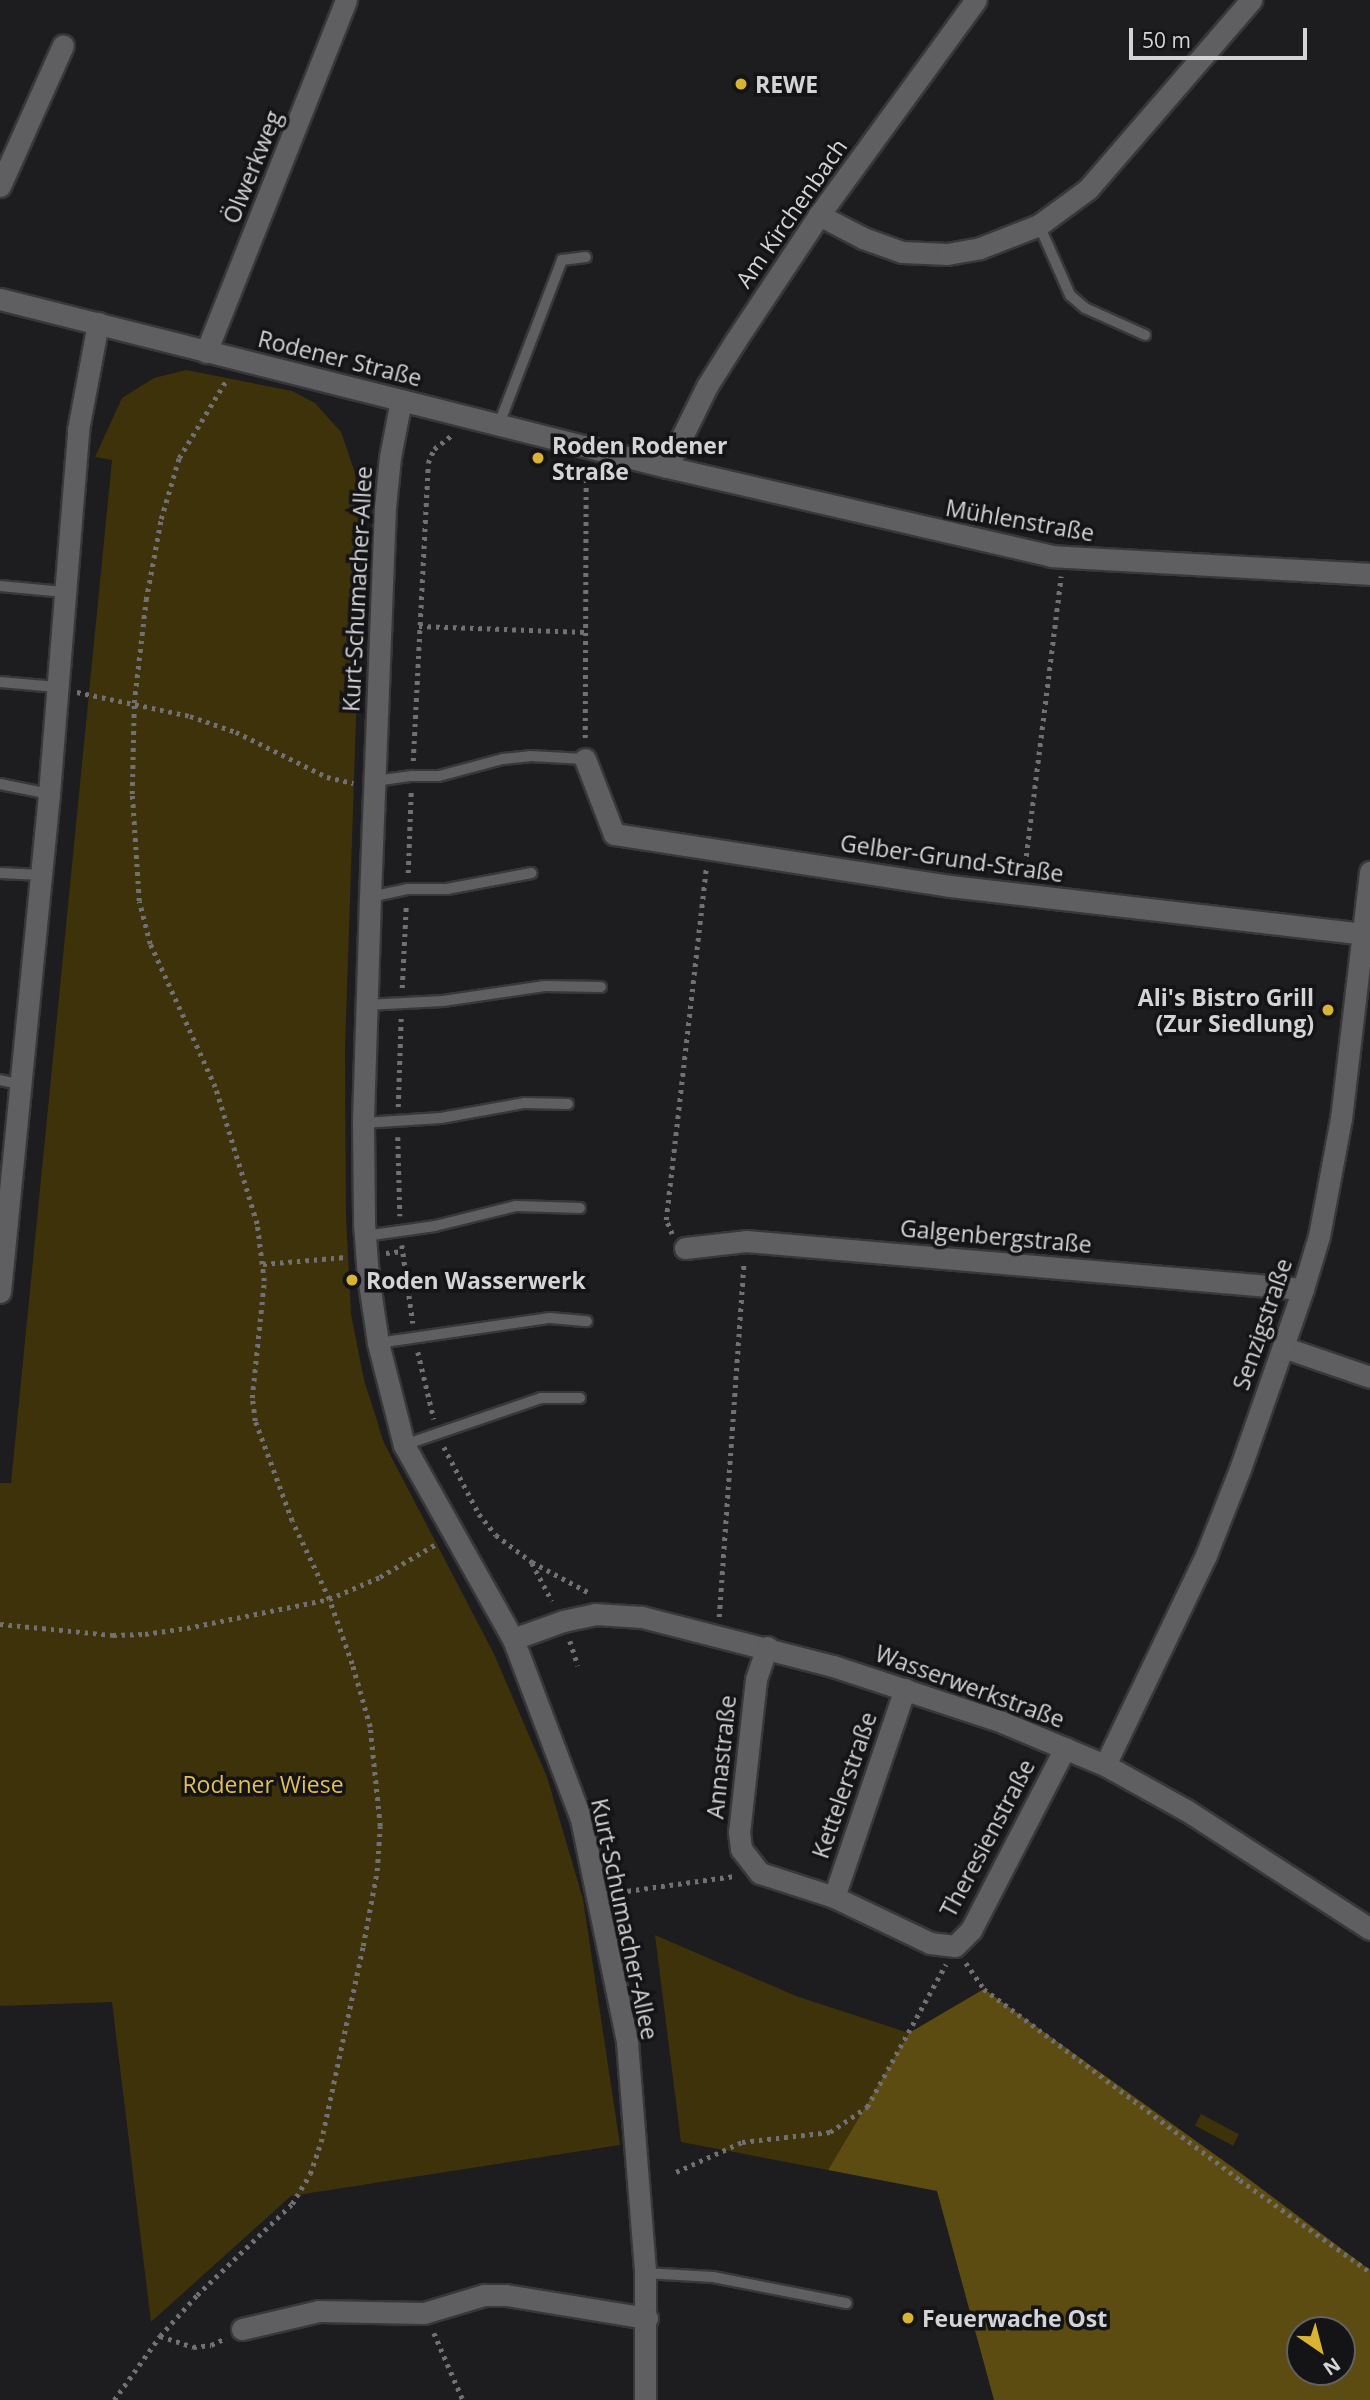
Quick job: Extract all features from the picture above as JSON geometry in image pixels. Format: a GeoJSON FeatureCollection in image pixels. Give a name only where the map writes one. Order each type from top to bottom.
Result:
{"type":"FeatureCollection","features":[{"type":"Feature","properties":{"kind":"street","name":"Ölwerkweg"},"geometry":{"type":"LineString","coordinates":[[206,352],[346,0]]}},
{"type":"Feature","properties":{"kind":"street","name":"Am Kirchenbach"},"geometry":{"type":"LineString","coordinates":[[667,467],[707,386],[819,215],[976,0]]}},
{"type":"Feature","properties":{"kind":"street"},"geometry":{"type":"LineString","coordinates":[[819,215],[863,238],[902,252],[947,254],[980,248],[1039,225],[1088,190],[1251,0]]}},
{"type":"Feature","properties":{"kind":"street"},"geometry":{"type":"LineString","coordinates":[[0,186],[63,45]]}},
{"type":"Feature","properties":{"kind":"street","name":"Rodener Straße"},"geometry":{"type":"LineString","coordinates":[[0,299],[667,467]]}},
{"type":"Feature","properties":{"kind":"street"},"geometry":{"type":"LineString","coordinates":[[0,1292],[10,1083],[41,875],[78,430],[98,323]]}},
{"type":"Feature","properties":{"kind":"street","name":"Kurt-Schumacher-Allee"},"geometry":{"type":"LineString","coordinates":[[401,400],[390,457],[385,507],[369,897],[361,1246],[378,1343],[404,1445],[513,1639],[581,1819],[627,2042],[645,2273],[645,2400]]}},
{"type":"Feature","properties":{"kind":"street","name":"Mühlenstraße"},"geometry":{"type":"LineString","coordinates":[[667,467],[979,542],[1063,558],[1370,574]]}},
{"type":"Feature","properties":{"kind":"street","name":"Gelber-Grund-Straße"},"geometry":{"type":"LineString","coordinates":[[585,759],[614,834],[1021,895],[1363,934]]}},
{"type":"Feature","properties":{"kind":"street","name":"Senzigstraße"},"geometry":{"type":"LineString","coordinates":[[1105,1765],[1206,1555],[1303,1289],[1331,1181],[1370,872]]}},
{"type":"Feature","properties":{"kind":"street","name":"Galgenbergstraße"},"geometry":{"type":"LineString","coordinates":[[685,1248],[746,1241],[1303,1289]]}},
{"type":"Feature","properties":{"kind":"street"},"geometry":{"type":"LineString","coordinates":[[1283,1347],[1370,1377]]}},
{"type":"Feature","properties":{"kind":"street","name":"Wasserwerkstraße"},"geometry":{"type":"LineString","coordinates":[[513,1639],[563,1621],[611,1613],[718,1634],[905,1689],[1002,1722],[1105,1765],[1261,1855],[1370,1929]]}},
{"type":"Feature","properties":{"kind":"street","name":"Annastraße"},"geometry":{"type":"LineString","coordinates":[[760,1873],[741,1849],[739,1832],[757,1679],[767,1647]]}},
{"type":"Feature","properties":{"kind":"street","name":"Kettelerstraße"},"geometry":{"type":"LineString","coordinates":[[834,1897],[905,1689]]}},
{"type":"Feature","properties":{"kind":"street","name":"Theresienstraße"},"geometry":{"type":"LineString","coordinates":[[834,1897],[930,1943],[955,1946],[971,1930],[1065,1748]]}},
{"type":"Feature","properties":{"kind":"street"},"geometry":{"type":"LineString","coordinates":[[760,1873],[834,1897]]}},
{"type":"Feature","properties":{"kind":"street"},"geometry":{"type":"LineString","coordinates":[[242,2329],[320,2311],[424,2314],[484,2295],[506,2295],[647,2318]]}},
{"type":"Feature","properties":{"kind":"lane"},"geometry":{"type":"LineString","coordinates":[[1039,225],[1070,295],[1085,308],[1145,335]]}},
{"type":"Feature","properties":{"kind":"lane"},"geometry":{"type":"LineString","coordinates":[[499,424],[562,260],[586,257]]}},
{"type":"Feature","properties":{"kind":"lane"},"geometry":{"type":"LineString","coordinates":[[0,586],[64,592]]}},
{"type":"Feature","properties":{"kind":"lane"},"geometry":{"type":"LineString","coordinates":[[0,682],[57,687]]}},
{"type":"Feature","properties":{"kind":"lane"},"geometry":{"type":"LineString","coordinates":[[375,781],[412,776],[439,776],[530,756],[585,759]]}},
{"type":"Feature","properties":{"kind":"lane"},"geometry":{"type":"LineString","coordinates":[[0,784],[49,794]]}},
{"type":"Feature","properties":{"kind":"lane"},"geometry":{"type":"LineString","coordinates":[[0,873],[41,875]]}},
{"type":"Feature","properties":{"kind":"lane"},"geometry":{"type":"LineString","coordinates":[[369,897],[407,889],[447,889],[532,873]]}},
{"type":"Feature","properties":{"kind":"lane"},"geometry":{"type":"LineString","coordinates":[[366,1005],[443,1002],[545,986],[601,987]]}},
{"type":"Feature","properties":{"kind":"lane"},"geometry":{"type":"LineString","coordinates":[[363,1123],[398,1122],[524,1103],[568,1104]]}},
{"type":"Feature","properties":{"kind":"lane"},"geometry":{"type":"LineString","coordinates":[[361,1246],[401,1233],[516,1206],[580,1208]]}},
{"type":"Feature","properties":{"kind":"lane"},"geometry":{"type":"LineString","coordinates":[[378,1343],[550,1318],[587,1321]]}},
{"type":"Feature","properties":{"kind":"lane"},"geometry":{"type":"LineString","coordinates":[[404,1445],[541,1398],[580,1398]]}},
{"type":"Feature","properties":{"kind":"lane"},"geometry":{"type":"LineString","coordinates":[[645,2273],[713,2277],[845,2303]]}},
{"type":"Feature","properties":{"kind":"path"},"geometry":{"type":"LineString","coordinates":[[114,2400],[160,2336],[197,2295],[292,2204],[310,2174],[321,2143],[363,1945],[377,1871],[380,1826],[370,1727],[328,1599],[292,1521],[256,1421],[252,1398],[263,1264],[257,1224],[215,1087],[150,944],[139,901],[132,794],[134,704],[146,600],[161,520],[179,458],[198,422],[239,360]]}},
{"type":"Feature","properties":{"kind":"path"},"geometry":{"type":"LineString","coordinates":[[463,416],[454,434],[434,449],[428,463],[401,1003],[398,1122],[403,1251],[415,1338],[438,1433],[458,1480],[496,1535],[532,1562],[600,1598],[611,1613]]}},
{"type":"Feature","properties":{"kind":"path"},"geometry":{"type":"LineString","coordinates":[[585,759],[586,445]]}},
{"type":"Feature","properties":{"kind":"path"},"geometry":{"type":"LineString","coordinates":[[1021,895],[1063,558]]}},
{"type":"Feature","properties":{"kind":"path"},"geometry":{"type":"LineString","coordinates":[[419,626],[586,632]]}},
{"type":"Feature","properties":{"kind":"path"},"geometry":{"type":"LineString","coordinates":[[57,687],[190,716],[236,732],[327,777],[350,783],[375,781]]}},
{"type":"Feature","properties":{"kind":"path"},"geometry":{"type":"LineString","coordinates":[[685,1248],[671,1233],[666,1220],[708,847]]}},
{"type":"Feature","properties":{"kind":"path"},"geometry":{"type":"LineString","coordinates":[[718,1634],[746,1241]]}},
{"type":"Feature","properties":{"kind":"path"},"geometry":{"type":"LineString","coordinates":[[263,1264],[361,1246]]}},
{"type":"Feature","properties":{"kind":"path"},"geometry":{"type":"LineString","coordinates":[[385,1253],[403,1251]]}},
{"type":"Feature","properties":{"kind":"path"},"geometry":{"type":"LineString","coordinates":[[0,1624],[145,1634],[328,1599],[380,1577],[430,1548]]}},
{"type":"Feature","properties":{"kind":"path"},"geometry":{"type":"LineString","coordinates":[[598,1895],[760,1873]]}},
{"type":"Feature","properties":{"kind":"path"},"geometry":{"type":"LineString","coordinates":[[676,2172],[742,2142],[830,2132],[866,2107],[955,1946],[984,1989],[1240,2180],[1370,2272]]}},
{"type":"Feature","properties":{"kind":"path"},"geometry":{"type":"LineString","coordinates":[[424,2314],[457,2380],[463,2400]]}},
{"type":"Feature","properties":{"kind":"path"},"geometry":{"type":"LineString","coordinates":[[160,2336],[193,2347],[211,2346],[242,2329]]}},
{"type":"Feature","properties":{"kind":"green space","name":"Rodener Wiese"},"geometry":{"type":"Polygon","coordinates":[[[186,370],[292,391],[315,403],[341,432],[355,473],[361,542],[360,601],[345,1049],[346,1216],[351,1314],[364,1380],[384,1443],[494,1654],[547,1777],[583,1899],[620,2145],[291,2196],[151,2322],[112,2002],[0,2006],[0,1483],[11,1483],[112,460],[95,457],[122,398],[154,378],[186,370]]]}},
{"type":"Feature","properties":{"kind":"green space"},"geometry":{"type":"Polygon","coordinates":[[[655,1935],[796,1996],[909,2033],[828,2170],[681,2142],[655,1935]]]}},
{"type":"Feature","properties":{"kind":"green space"},"geometry":{"type":"Polygon","coordinates":[[[1201,2114],[1239,2134],[1233,2146],[1195,2125],[1201,2114]]]}},
{"type":"Feature","properties":{"kind":"shaded area"},"geometry":{"type":"Polygon","coordinates":[[[984,1989],[1242,2174],[1370,2270],[1370,2400],[994,2400],[937,2191],[828,2170],[909,2033],[984,1989]]]}},
{"type":"Feature","properties":{"kind":"place","name":"REWE"},"geometry":{"type":"Point","coordinates":[741,84]}},
{"type":"Feature","properties":{"kind":"place","name":"Roden Rodener Straße"},"geometry":{"type":"Point","coordinates":[538,458]}},
{"type":"Feature","properties":{"kind":"place","name":"Ali's Bistro Grill (Zur Siedlung)"},"geometry":{"type":"Point","coordinates":[1328,1010]}},
{"type":"Feature","properties":{"kind":"place","name":"Roden Wasserwerk"},"geometry":{"type":"Point","coordinates":[352,1280]}},
{"type":"Feature","properties":{"kind":"place","name":"Feuerwache Ost"},"geometry":{"type":"Point","coordinates":[908,2318]}}]}
